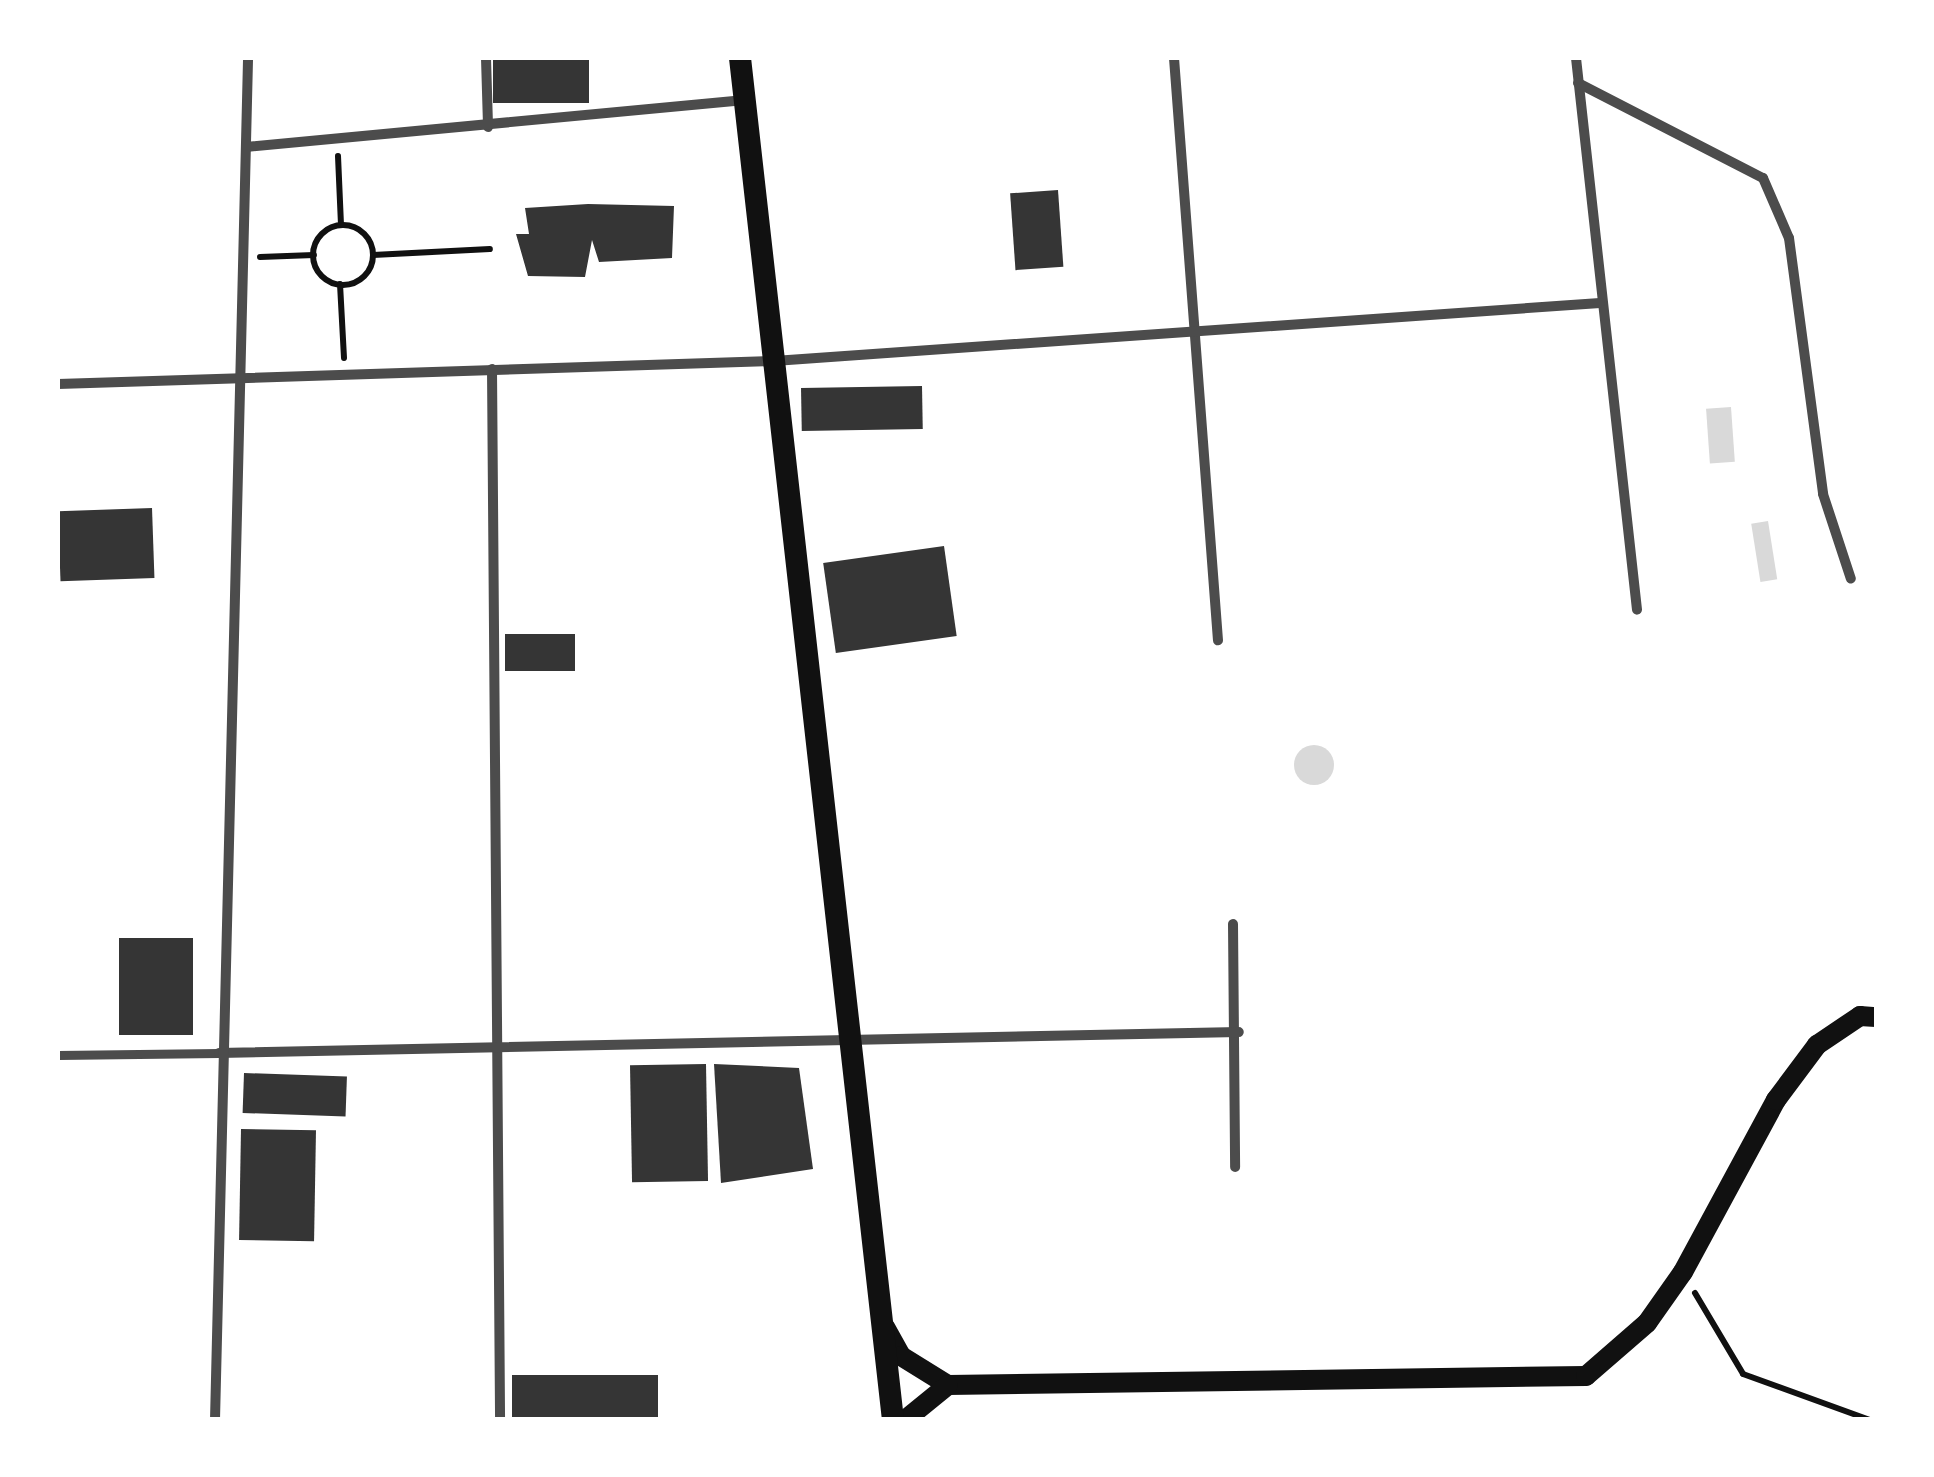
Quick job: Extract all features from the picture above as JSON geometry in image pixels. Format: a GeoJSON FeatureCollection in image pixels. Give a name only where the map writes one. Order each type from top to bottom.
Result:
{"type":"FeatureCollection","features":[{"type":"Feature","properties":{"kind":"main road"},"geometry":{"type":"LineString","coordinates":[[740,58],[848,1043],[894,1420]]}},
{"type":"Feature","properties":{"kind":"main road"},"geometry":{"type":"LineString","coordinates":[[878,1308],[902,1356],[948,1385],[1586,1376],[1646,1323],[1683,1272],[1776,1100],[1817,1045],[1860,1016],[1876,1017]]}},
{"type":"Feature","properties":{"kind":"main road"},"geometry":{"type":"LineString","coordinates":[[906,1420],[948,1385]]}},
{"type":"Feature","properties":{"kind":"street"},"geometry":{"type":"LineString","coordinates":[[215,1420],[219,1053],[242,378],[248,58]]}},
{"type":"Feature","properties":{"kind":"street"},"geometry":{"type":"LineString","coordinates":[[486,58],[488,127]]}},
{"type":"Feature","properties":{"kind":"street"},"geometry":{"type":"LineString","coordinates":[[1174,58],[1218,640]]}},
{"type":"Feature","properties":{"kind":"street"},"geometry":{"type":"LineString","coordinates":[[1576,58],[1600,303],[1637,610]]}},
{"type":"Feature","properties":{"kind":"street"},"geometry":{"type":"LineString","coordinates":[[1578,83],[1762,178],[1789,238],[1823,494],[1851,579]]}},
{"type":"Feature","properties":{"kind":"street"},"geometry":{"type":"LineString","coordinates":[[246,147],[746,100]]}},
{"type":"Feature","properties":{"kind":"street"},"geometry":{"type":"LineString","coordinates":[[58,384],[774,360],[1600,303]]}},
{"type":"Feature","properties":{"kind":"street"},"geometry":{"type":"LineString","coordinates":[[492,369],[500,1420]]}},
{"type":"Feature","properties":{"kind":"street"},"geometry":{"type":"LineString","coordinates":[[1233,924],[1238,1032],[1235,1166]]}},
{"type":"Feature","properties":{"kind":"street"},"geometry":{"type":"LineString","coordinates":[[58,1055],[848,1043],[1238,1032]]}},
{"type":"Feature","properties":{"kind":"path"},"geometry":{"type":"LineString","coordinates":[[338,140],[341,225]]}},
{"type":"Feature","properties":{"kind":"path"},"geometry":{"type":"LineString","coordinates":[[341,225],[360,230],[373,255],[366,274],[340,284],[323,276],[314,255],[323,233],[341,225]]}},
{"type":"Feature","properties":{"kind":"path"},"geometry":{"type":"LineString","coordinates":[[373,255],[490,249]]}},
{"type":"Feature","properties":{"kind":"path"},"geometry":{"type":"LineString","coordinates":[[244,258],[314,255]]}},
{"type":"Feature","properties":{"kind":"path"},"geometry":{"type":"LineString","coordinates":[[340,284],[345,374]]}},
{"type":"Feature","properties":{"kind":"path"},"geometry":{"type":"LineString","coordinates":[[1683,1272],[1743,1374],[1870,1420]]}},
{"type":"Feature","properties":{"kind":"shaded area"},"geometry":{"type":"Polygon","coordinates":[[[1731,407],[1735,462],[1710,464],[1706,409],[1731,407]]]}},
{"type":"Feature","properties":{"kind":"shaded area"},"geometry":{"type":"Polygon","coordinates":[[[1768,521],[1777,579],[1760,582],[1751,524],[1768,521]]]}},
{"type":"Feature","properties":{"kind":"shaded area"},"geometry":{"type":"Polygon","coordinates":[[[1314,745],[1328,751],[1334,765],[1328,779],[1314,785],[1300,779],[1294,765],[1300,751],[1314,745]]]}},
{"type":"Feature","properties":{"kind":"building"},"geometry":{"type":"Polygon","coordinates":[[[493,58],[589,58],[589,103],[493,103],[493,58]]]}},
{"type":"Feature","properties":{"kind":"building"},"geometry":{"type":"Polygon","coordinates":[[[1058,190],[1063,267],[1015,270],[1010,193],[1058,190]]]}},
{"type":"Feature","properties":{"kind":"building"},"geometry":{"type":"Polygon","coordinates":[[[588,204],[674,206],[672,258],[599,262],[592,240],[585,277],[528,276],[516,234],[529,234],[525,208],[588,204]]]}},
{"type":"Feature","properties":{"kind":"building"},"geometry":{"type":"Polygon","coordinates":[[[922,386],[923,429],[802,431],[801,388],[922,386]]]}},
{"type":"Feature","properties":{"kind":"building"},"geometry":{"type":"Polygon","coordinates":[[[152,508],[154,578],[61,581],[58,511],[152,508]]]}},
{"type":"Feature","properties":{"kind":"building"},"geometry":{"type":"Polygon","coordinates":[[[944,546],[957,636],[836,653],[823,563],[944,546]]]}},
{"type":"Feature","properties":{"kind":"building"},"geometry":{"type":"Polygon","coordinates":[[[505,634],[575,634],[575,671],[505,671],[505,634]]]}},
{"type":"Feature","properties":{"kind":"building"},"geometry":{"type":"Polygon","coordinates":[[[119,938],[193,938],[193,1035],[119,1035],[119,938]]]}},
{"type":"Feature","properties":{"kind":"building"},"geometry":{"type":"Polygon","coordinates":[[[706,1064],[708,1181],[632,1182],[630,1065],[706,1064]]]}},
{"type":"Feature","properties":{"kind":"building"},"geometry":{"type":"Polygon","coordinates":[[[714,1064],[799,1068],[813,1169],[721,1183],[714,1064]]]}},
{"type":"Feature","properties":{"kind":"building"},"geometry":{"type":"Polygon","coordinates":[[[244,1073],[347,1077],[346,1117],[243,1113],[244,1073]]]}},
{"type":"Feature","properties":{"kind":"building"},"geometry":{"type":"Polygon","coordinates":[[[241,1129],[316,1130],[314,1241],[239,1240],[241,1129]]]}},
{"type":"Feature","properties":{"kind":"building"},"geometry":{"type":"Polygon","coordinates":[[[512,1375],[658,1375],[658,1420],[512,1420],[512,1375]]]}}]}
